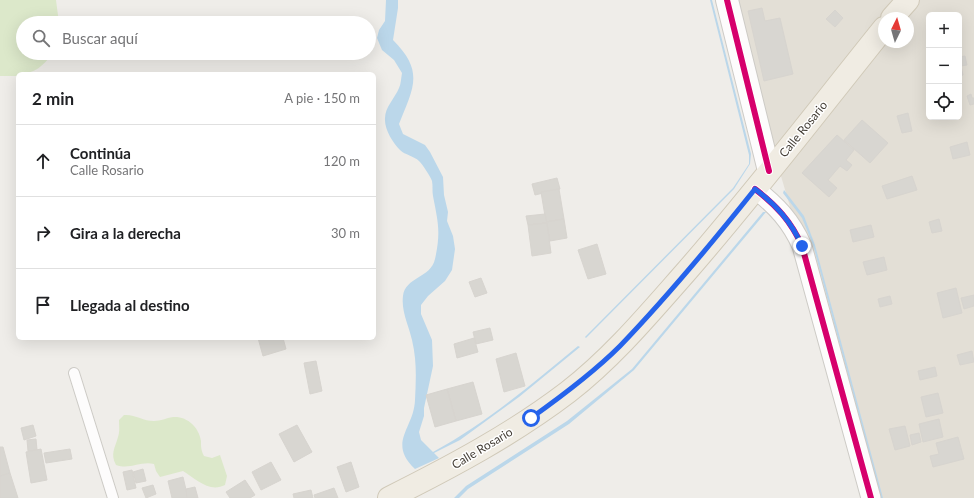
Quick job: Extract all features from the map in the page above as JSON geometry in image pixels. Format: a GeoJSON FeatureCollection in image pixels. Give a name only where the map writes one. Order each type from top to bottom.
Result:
{"type":"FeatureCollection","features":[{"type":"Feature","properties":{"kind":"main road"},"geometry":{"type":"LineString","coordinates":[[897,12],[908,0]]}},
{"type":"Feature","properties":{"kind":"main road","name":"Calle Rosario"},"geometry":{"type":"LineString","coordinates":[[389,498],[477,453],[569,391],[620,346],[718,236],[878,35]]}},
{"type":"Feature","properties":{"kind":"street"},"geometry":{"type":"LineString","coordinates":[[728,0],[769,171]]}},
{"type":"Feature","properties":{"kind":"street"},"geometry":{"type":"LineString","coordinates":[[755,189],[774,204],[786,217],[802,246],[871,498]]}},
{"type":"Feature","properties":{"kind":"lane"},"geometry":{"type":"LineString","coordinates":[[74,373],[113,498]]}},
{"type":"Feature","properties":{"kind":"shaded area"},"geometry":{"type":"Polygon","coordinates":[[[729,0],[974,0],[974,498],[876,498],[729,0]]]}},
{"type":"Feature","properties":{"kind":"green space"},"geometry":{"type":"Polygon","coordinates":[[[0,0],[56,0],[58,16],[16,16],[16,60],[48,60],[32,72],[16,72],[16,76],[0,76],[0,0]]]}},
{"type":"Feature","properties":{"kind":"green space"},"geometry":{"type":"Polygon","coordinates":[[[124,415],[150,421],[159,421],[178,417],[192,423],[200,436],[201,448],[204,456],[212,458],[220,455],[227,476],[225,485],[219,487],[208,486],[183,471],[160,477],[154,464],[149,463],[126,467],[116,465],[113,458],[114,451],[119,433],[119,420],[124,415]]]}},
{"type":"Feature","properties":{"kind":"water"},"geometry":{"type":"Polygon","coordinates":[[[386,0],[398,0],[393,40],[403,51],[413,71],[412,90],[399,124],[403,134],[425,145],[443,177],[444,195],[448,212],[447,221],[453,236],[455,249],[452,270],[445,281],[428,296],[421,305],[421,314],[432,340],[433,366],[424,408],[424,416],[419,432],[421,440],[433,452],[453,441],[472,429],[526,389],[578,346],[580,347],[519,397],[460,440],[434,453],[439,458],[415,469],[403,451],[402,443],[414,410],[416,378],[414,348],[404,313],[403,296],[408,285],[429,270],[433,265],[437,250],[438,227],[431,179],[419,161],[402,152],[397,147],[386,127],[385,114],[400,86],[402,73],[394,60],[382,50],[377,38],[379,30],[385,21],[386,0]]]}},
{"type":"Feature","properties":{"kind":"water"},"geometry":{"type":"Polygon","coordinates":[[[710,0],[712,0],[751,154],[750,164],[734,189],[586,338],[585,337],[733,188],[749,164],[749,155],[710,0]]]}},
{"type":"Feature","properties":{"kind":"water"},"geometry":{"type":"Polygon","coordinates":[[[784,190],[804,216],[815,245],[883,498],[881,498],[813,245],[802,218],[783,193],[784,190]]]}},
{"type":"Feature","properties":{"kind":"water"},"geometry":{"type":"Polygon","coordinates":[[[763,212],[766,212],[634,370],[569,424],[468,489],[459,498],[454,498],[466,486],[567,421],[632,369],[763,212]]]}},
{"type":"Feature","properties":{"kind":"building"},"geometry":{"type":"Polygon","coordinates":[[[762,8],[765,21],[780,18],[793,74],[764,81],[748,11],[762,8]]]}},
{"type":"Feature","properties":{"kind":"building"},"geometry":{"type":"Polygon","coordinates":[[[835,10],[843,18],[835,27],[826,19],[835,10]]]}},
{"type":"Feature","properties":{"kind":"building"},"geometry":{"type":"Polygon","coordinates":[[[962,56],[965,56],[967,65],[962,66],[962,56]]]}},
{"type":"Feature","properties":{"kind":"building"},"geometry":{"type":"Polygon","coordinates":[[[971,94],[972,98],[974,98],[974,104],[970,105],[967,96],[971,94]]]}},
{"type":"Feature","properties":{"kind":"building"},"geometry":{"type":"Polygon","coordinates":[[[908,113],[912,131],[902,133],[897,116],[908,113]]]}},
{"type":"Feature","properties":{"kind":"building"},"geometry":{"type":"Polygon","coordinates":[[[862,120],[888,143],[870,163],[844,140],[862,120]]]}},
{"type":"Feature","properties":{"kind":"building"},"geometry":{"type":"Polygon","coordinates":[[[837,135],[854,150],[846,160],[852,165],[847,171],[840,166],[828,180],[837,188],[829,197],[802,173],[837,135]]]}},
{"type":"Feature","properties":{"kind":"building"},"geometry":{"type":"Polygon","coordinates":[[[967,142],[970,155],[953,159],[950,147],[967,142]]]}},
{"type":"Feature","properties":{"kind":"building"},"geometry":{"type":"Polygon","coordinates":[[[912,176],[917,190],[887,199],[882,186],[912,176]]]}},
{"type":"Feature","properties":{"kind":"building"},"geometry":{"type":"Polygon","coordinates":[[[557,178],[560,189],[535,195],[532,184],[557,178]]]}},
{"type":"Feature","properties":{"kind":"building"},"geometry":{"type":"Polygon","coordinates":[[[559,189],[564,219],[546,222],[541,192],[559,189]]]}},
{"type":"Feature","properties":{"kind":"building"},"geometry":{"type":"Polygon","coordinates":[[[545,214],[547,223],[528,225],[526,216],[545,214]]]}},
{"type":"Feature","properties":{"kind":"building"},"geometry":{"type":"Polygon","coordinates":[[[564,219],[567,238],[550,241],[546,222],[564,219]]]}},
{"type":"Feature","properties":{"kind":"building"},"geometry":{"type":"Polygon","coordinates":[[[939,219],[942,231],[932,233],[929,222],[939,219]]]}},
{"type":"Feature","properties":{"kind":"building"},"geometry":{"type":"Polygon","coordinates":[[[547,223],[551,253],[532,256],[528,225],[547,223]]]}},
{"type":"Feature","properties":{"kind":"building"},"geometry":{"type":"Polygon","coordinates":[[[871,225],[874,237],[853,242],[850,230],[871,225]]]}},
{"type":"Feature","properties":{"kind":"building"},"geometry":{"type":"Polygon","coordinates":[[[597,244],[606,274],[588,279],[578,250],[597,244]]]}},
{"type":"Feature","properties":{"kind":"building"},"geometry":{"type":"Polygon","coordinates":[[[884,257],[887,270],[867,275],[863,262],[884,257]]]}},
{"type":"Feature","properties":{"kind":"building"},"geometry":{"type":"Polygon","coordinates":[[[481,278],[487,293],[475,297],[469,282],[481,278]]]}},
{"type":"Feature","properties":{"kind":"building"},"geometry":{"type":"Polygon","coordinates":[[[956,288],[962,313],[943,318],[937,293],[956,288]]]}},
{"type":"Feature","properties":{"kind":"building"},"geometry":{"type":"Polygon","coordinates":[[[974,295],[974,306],[964,309],[961,298],[974,295]]]}},
{"type":"Feature","properties":{"kind":"building"},"geometry":{"type":"Polygon","coordinates":[[[890,296],[892,304],[880,307],[878,299],[890,296]]]}},
{"type":"Feature","properties":{"kind":"building"},"geometry":{"type":"Polygon","coordinates":[[[490,328],[493,340],[476,344],[473,332],[490,328]]]}},
{"type":"Feature","properties":{"kind":"building"},"geometry":{"type":"Polygon","coordinates":[[[474,338],[478,352],[457,358],[454,344],[474,338]]]}},
{"type":"Feature","properties":{"kind":"building"},"geometry":{"type":"Polygon","coordinates":[[[259,340],[284,340],[286,349],[263,356],[259,340]]]}},
{"type":"Feature","properties":{"kind":"building"},"geometry":{"type":"Polygon","coordinates":[[[972,351],[974,362],[960,365],[957,355],[972,351]]]}},
{"type":"Feature","properties":{"kind":"building"},"geometry":{"type":"Polygon","coordinates":[[[516,353],[525,386],[504,392],[496,359],[516,353]]]}},
{"type":"Feature","properties":{"kind":"building"},"geometry":{"type":"Polygon","coordinates":[[[316,361],[322,391],[310,394],[304,363],[316,361]]]}},
{"type":"Feature","properties":{"kind":"building"},"geometry":{"type":"Polygon","coordinates":[[[935,367],[937,376],[920,380],[918,371],[935,367]]]}},
{"type":"Feature","properties":{"kind":"building"},"geometry":{"type":"Polygon","coordinates":[[[473,382],[482,414],[456,421],[447,389],[473,382]]]}},
{"type":"Feature","properties":{"kind":"building"},"geometry":{"type":"Polygon","coordinates":[[[447,389],[456,421],[435,427],[426,395],[447,389]]]}},
{"type":"Feature","properties":{"kind":"building"},"geometry":{"type":"Polygon","coordinates":[[[938,393],[943,413],[926,417],[921,397],[938,393]]]}},
{"type":"Feature","properties":{"kind":"building"},"geometry":{"type":"Polygon","coordinates":[[[939,419],[943,437],[923,442],[919,424],[939,419]]]}},
{"type":"Feature","properties":{"kind":"building"},"geometry":{"type":"Polygon","coordinates":[[[33,425],[36,436],[24,440],[21,428],[33,425]]]}},
{"type":"Feature","properties":{"kind":"building"},"geometry":{"type":"Polygon","coordinates":[[[297,425],[312,452],[294,462],[279,434],[297,425]]]}},
{"type":"Feature","properties":{"kind":"building"},"geometry":{"type":"Polygon","coordinates":[[[905,426],[910,446],[895,450],[889,429],[905,426]]]}},
{"type":"Feature","properties":{"kind":"building"},"geometry":{"type":"Polygon","coordinates":[[[919,433],[921,442],[912,445],[910,435],[919,433]]]}},
{"type":"Feature","properties":{"kind":"building"},"geometry":{"type":"Polygon","coordinates":[[[958,437],[964,459],[933,467],[930,456],[939,454],[936,443],[958,437]]]}},
{"type":"Feature","properties":{"kind":"building"},"geometry":{"type":"Polygon","coordinates":[[[36,439],[37,450],[28,451],[27,440],[36,439]]]}},
{"type":"Feature","properties":{"kind":"building"},"geometry":{"type":"Polygon","coordinates":[[[0,447],[3,447],[10,473],[0,476],[0,447]]]}},
{"type":"Feature","properties":{"kind":"building"},"geometry":{"type":"Polygon","coordinates":[[[41,449],[47,480],[31,483],[26,452],[41,449]]]}},
{"type":"Feature","properties":{"kind":"building"},"geometry":{"type":"Polygon","coordinates":[[[70,449],[72,459],[46,463],[44,453],[70,449]]]}},
{"type":"Feature","properties":{"kind":"building"},"geometry":{"type":"Polygon","coordinates":[[[271,462],[281,480],[261,490],[252,472],[271,462]]]}},
{"type":"Feature","properties":{"kind":"building"},"geometry":{"type":"Polygon","coordinates":[[[351,462],[359,487],[346,492],[337,467],[351,462]]]}},
{"type":"Feature","properties":{"kind":"building"},"geometry":{"type":"Polygon","coordinates":[[[143,469],[146,481],[136,483],[133,472],[143,469]]]}},
{"type":"Feature","properties":{"kind":"building"},"geometry":{"type":"Polygon","coordinates":[[[132,470],[136,488],[127,490],[123,472],[132,470]]]}},
{"type":"Feature","properties":{"kind":"building"},"geometry":{"type":"Polygon","coordinates":[[[10,473],[18,498],[0,498],[0,476],[10,473]]]}},
{"type":"Feature","properties":{"kind":"building"},"geometry":{"type":"Polygon","coordinates":[[[183,477],[188,498],[172,498],[168,481],[183,477]]]}},
{"type":"Feature","properties":{"kind":"building"},"geometry":{"type":"Polygon","coordinates":[[[245,480],[255,495],[250,498],[230,498],[226,492],[245,480]]]}},
{"type":"Feature","properties":{"kind":"building"},"geometry":{"type":"Polygon","coordinates":[[[153,485],[156,494],[146,498],[142,488],[153,485]]]}},
{"type":"Feature","properties":{"kind":"building"},"geometry":{"type":"Polygon","coordinates":[[[195,487],[198,498],[187,498],[186,489],[195,487]]]}},
{"type":"Feature","properties":{"kind":"building"},"geometry":{"type":"Polygon","coordinates":[[[334,488],[338,498],[315,498],[314,495],[334,488]]]}},
{"type":"Feature","properties":{"kind":"building"},"geometry":{"type":"Polygon","coordinates":[[[311,490],[313,498],[294,498],[293,494],[311,490]]]}},
{"type":"Feature","properties":{"kind":"cycle path"},"geometry":{"type":"LineString","coordinates":[[727,0],[769,171]]}},
{"type":"Feature","properties":{"kind":"cycle path"},"geometry":{"type":"LineString","coordinates":[[755,189],[770,201],[788,221],[802,246],[871,498]]}},
{"type":"Feature","properties":{"kind":"route"},"geometry":{"type":"LineString","coordinates":[[531,418],[569,391],[620,346],[718,236],[755,189],[774,204],[786,217],[802,246]]}}]}
